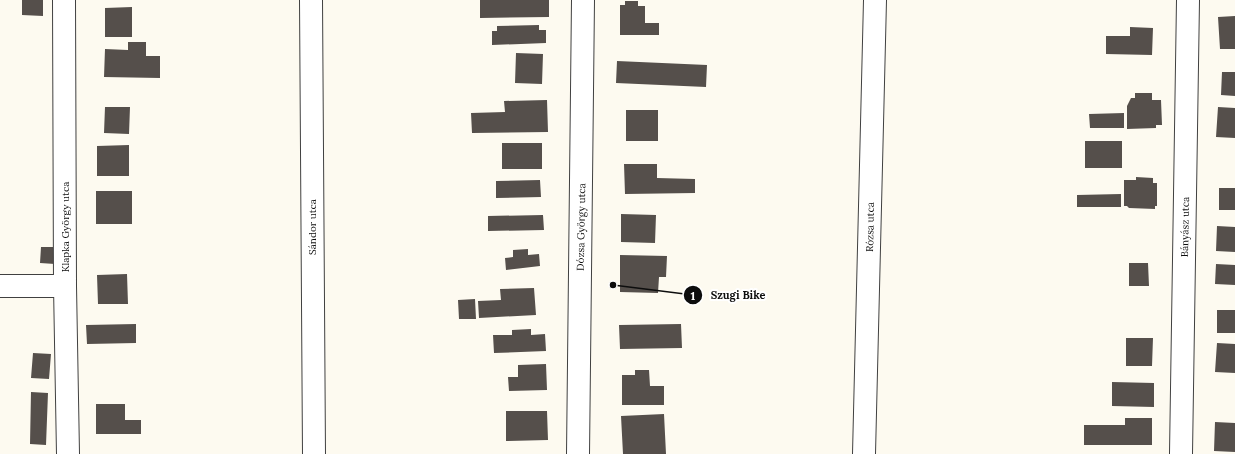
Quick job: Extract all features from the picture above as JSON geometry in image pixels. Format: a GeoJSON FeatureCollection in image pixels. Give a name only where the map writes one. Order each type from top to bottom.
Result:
{"type":"FeatureCollection","features":[{"type":"Feature","properties":{"kind":"street","name":"Klapka György utca"},"geometry":{"type":"LineString","coordinates":[[64,0],[65,286],[68,454]]}},
{"type":"Feature","properties":{"kind":"street","name":"Sándor utca"},"geometry":{"type":"LineString","coordinates":[[311,0],[314,454]]}},
{"type":"Feature","properties":{"kind":"street","name":"Dózsa György utca"},"geometry":{"type":"LineString","coordinates":[[578,454],[583,0]]}},
{"type":"Feature","properties":{"kind":"street","name":"Rózsa utca"},"geometry":{"type":"LineString","coordinates":[[864,454],[875,0]]}},
{"type":"Feature","properties":{"kind":"street","name":"Bányász utca"},"geometry":{"type":"LineString","coordinates":[[1181,454],[1188,0]]}},
{"type":"Feature","properties":{"kind":"street"},"geometry":{"type":"LineString","coordinates":[[0,286],[65,286]]}},
{"type":"Feature","properties":{"kind":"building"},"geometry":{"type":"Polygon","coordinates":[[[22,0],[43,0],[43,16],[22,15],[22,0]]]}},
{"type":"Feature","properties":{"kind":"building"},"geometry":{"type":"Polygon","coordinates":[[[480,0],[549,0],[549,17],[480,18],[480,0]]]}},
{"type":"Feature","properties":{"kind":"building"},"geometry":{"type":"Polygon","coordinates":[[[625,1],[638,1],[638,6],[645,6],[645,23],[659,23],[659,35],[620,35],[620,5],[625,5],[625,1]]]}},
{"type":"Feature","properties":{"kind":"building"},"geometry":{"type":"Polygon","coordinates":[[[132,7],[132,37],[105,37],[105,8],[132,7]]]}},
{"type":"Feature","properties":{"kind":"building"},"geometry":{"type":"Polygon","coordinates":[[[1235,16],[1235,49],[1220,49],[1218,17],[1235,16]]]}},
{"type":"Feature","properties":{"kind":"building"},"geometry":{"type":"Polygon","coordinates":[[[539,25],[539,30],[546,30],[546,43],[492,45],[492,31],[497,31],[497,26],[539,25]]]}},
{"type":"Feature","properties":{"kind":"building"},"geometry":{"type":"Polygon","coordinates":[[[1130,27],[1153,28],[1152,55],[1106,54],[1106,36],[1130,36],[1130,27]]]}},
{"type":"Feature","properties":{"kind":"building"},"geometry":{"type":"Polygon","coordinates":[[[128,42],[146,42],[146,56],[160,56],[160,78],[104,77],[105,49],[128,50],[128,42]]]}},
{"type":"Feature","properties":{"kind":"building"},"geometry":{"type":"Polygon","coordinates":[[[516,53],[543,54],[542,84],[515,83],[516,53]]]}},
{"type":"Feature","properties":{"kind":"building"},"geometry":{"type":"Polygon","coordinates":[[[617,61],[707,65],[706,87],[616,83],[617,61]]]}},
{"type":"Feature","properties":{"kind":"building"},"geometry":{"type":"Polygon","coordinates":[[[1222,72],[1235,72],[1235,96],[1221,95],[1222,72]]]}},
{"type":"Feature","properties":{"kind":"building"},"geometry":{"type":"Polygon","coordinates":[[[1135,93],[1152,93],[1152,100],[1161,100],[1162,125],[1156,125],[1156,128],[1127,129],[1127,106],[1131,98],[1135,98],[1135,93]]]}},
{"type":"Feature","properties":{"kind":"building"},"geometry":{"type":"Polygon","coordinates":[[[547,100],[548,132],[472,133],[471,113],[505,112],[504,101],[547,100]]]}},
{"type":"Feature","properties":{"kind":"building"},"geometry":{"type":"Polygon","coordinates":[[[105,107],[130,107],[129,134],[104,133],[105,107]]]}},
{"type":"Feature","properties":{"kind":"building"},"geometry":{"type":"Polygon","coordinates":[[[1218,107],[1235,108],[1235,138],[1216,137],[1218,107]]]}},
{"type":"Feature","properties":{"kind":"building"},"geometry":{"type":"Polygon","coordinates":[[[626,110],[658,110],[658,141],[626,141],[626,110]]]}},
{"type":"Feature","properties":{"kind":"building"},"geometry":{"type":"Polygon","coordinates":[[[1124,113],[1124,128],[1090,128],[1089,114],[1124,113]]]}},
{"type":"Feature","properties":{"kind":"building"},"geometry":{"type":"Polygon","coordinates":[[[1085,141],[1122,141],[1122,168],[1085,168],[1085,141]]]}},
{"type":"Feature","properties":{"kind":"building"},"geometry":{"type":"Polygon","coordinates":[[[502,143],[542,143],[542,169],[502,169],[502,143]]]}},
{"type":"Feature","properties":{"kind":"building"},"geometry":{"type":"Polygon","coordinates":[[[129,145],[129,176],[97,176],[97,146],[129,145]]]}},
{"type":"Feature","properties":{"kind":"building"},"geometry":{"type":"Polygon","coordinates":[[[624,164],[657,164],[657,178],[695,179],[695,193],[625,194],[624,164]]]}},
{"type":"Feature","properties":{"kind":"building"},"geometry":{"type":"Polygon","coordinates":[[[1136,177],[1153,178],[1153,183],[1157,183],[1157,206],[1155,206],[1155,209],[1129,208],[1124,206],[1124,180],[1136,180],[1136,177]]]}},
{"type":"Feature","properties":{"kind":"building"},"geometry":{"type":"Polygon","coordinates":[[[540,180],[541,197],[496,198],[496,181],[540,180]]]}},
{"type":"Feature","properties":{"kind":"building"},"geometry":{"type":"Polygon","coordinates":[[[1219,188],[1235,188],[1235,210],[1219,210],[1219,188]]]}},
{"type":"Feature","properties":{"kind":"building"},"geometry":{"type":"Polygon","coordinates":[[[96,191],[132,191],[132,224],[96,224],[96,191]]]}},
{"type":"Feature","properties":{"kind":"building"},"geometry":{"type":"Polygon","coordinates":[[[1121,194],[1121,207],[1077,207],[1077,195],[1121,194]]]}},
{"type":"Feature","properties":{"kind":"building"},"geometry":{"type":"Polygon","coordinates":[[[621,214],[656,215],[655,243],[621,242],[621,214]]]}},
{"type":"Feature","properties":{"kind":"building"},"geometry":{"type":"Polygon","coordinates":[[[543,215],[544,230],[488,231],[488,216],[543,215]]]}},
{"type":"Feature","properties":{"kind":"building"},"geometry":{"type":"Polygon","coordinates":[[[1217,226],[1235,227],[1235,252],[1216,251],[1217,226]]]}},
{"type":"Feature","properties":{"kind":"building"},"geometry":{"type":"Polygon","coordinates":[[[41,247],[55,247],[55,264],[40,263],[41,247]]]}},
{"type":"Feature","properties":{"kind":"building"},"geometry":{"type":"Polygon","coordinates":[[[528,249],[528,255],[539,254],[540,266],[506,270],[505,258],[513,257],[513,250],[528,249]]]}},
{"type":"Feature","properties":{"kind":"building"},"geometry":{"type":"Polygon","coordinates":[[[620,255],[667,256],[666,277],[659,277],[658,293],[620,292],[620,255]]]}},
{"type":"Feature","properties":{"kind":"building"},"geometry":{"type":"Polygon","coordinates":[[[1129,263],[1148,263],[1149,286],[1129,286],[1129,263]]]}},
{"type":"Feature","properties":{"kind":"building"},"geometry":{"type":"Polygon","coordinates":[[[1216,264],[1235,265],[1235,285],[1215,284],[1216,264]]]}},
{"type":"Feature","properties":{"kind":"building"},"geometry":{"type":"Polygon","coordinates":[[[127,274],[128,304],[98,304],[97,275],[127,274]]]}},
{"type":"Feature","properties":{"kind":"building"},"geometry":{"type":"Polygon","coordinates":[[[534,288],[536,315],[479,318],[478,301],[501,300],[500,289],[534,288]]]}},
{"type":"Feature","properties":{"kind":"building"},"geometry":{"type":"Polygon","coordinates":[[[475,299],[476,319],[459,319],[458,300],[475,299]]]}},
{"type":"Feature","properties":{"kind":"building"},"geometry":{"type":"Polygon","coordinates":[[[1217,310],[1235,310],[1235,333],[1217,333],[1217,310]]]}},
{"type":"Feature","properties":{"kind":"building"},"geometry":{"type":"Polygon","coordinates":[[[136,324],[136,343],[87,344],[86,325],[136,324]]]}},
{"type":"Feature","properties":{"kind":"building"},"geometry":{"type":"Polygon","coordinates":[[[681,324],[682,348],[620,349],[619,325],[681,324]]]}},
{"type":"Feature","properties":{"kind":"building"},"geometry":{"type":"Polygon","coordinates":[[[531,329],[531,335],[545,334],[546,351],[494,353],[493,335],[512,335],[512,330],[531,329]]]}},
{"type":"Feature","properties":{"kind":"building"},"geometry":{"type":"Polygon","coordinates":[[[1126,338],[1153,338],[1152,366],[1126,366],[1126,338]]]}},
{"type":"Feature","properties":{"kind":"building"},"geometry":{"type":"Polygon","coordinates":[[[1217,343],[1235,344],[1235,373],[1215,372],[1217,343]]]}},
{"type":"Feature","properties":{"kind":"building"},"geometry":{"type":"Polygon","coordinates":[[[33,353],[51,354],[49,379],[31,378],[33,353]]]}},
{"type":"Feature","properties":{"kind":"building"},"geometry":{"type":"Polygon","coordinates":[[[546,364],[547,390],[509,391],[508,377],[518,377],[518,365],[546,364]]]}},
{"type":"Feature","properties":{"kind":"building"},"geometry":{"type":"Polygon","coordinates":[[[635,370],[649,370],[650,386],[664,386],[664,405],[622,405],[622,375],[635,375],[635,370]]]}},
{"type":"Feature","properties":{"kind":"building"},"geometry":{"type":"Polygon","coordinates":[[[1112,382],[1154,383],[1154,407],[1112,406],[1112,382]]]}},
{"type":"Feature","properties":{"kind":"building"},"geometry":{"type":"Polygon","coordinates":[[[31,392],[48,393],[46,445],[30,444],[31,392]]]}},
{"type":"Feature","properties":{"kind":"building"},"geometry":{"type":"Polygon","coordinates":[[[96,404],[125,404],[125,420],[141,420],[141,434],[96,434],[96,404]]]}},
{"type":"Feature","properties":{"kind":"building"},"geometry":{"type":"Polygon","coordinates":[[[506,411],[547,411],[548,440],[506,441],[506,411]]]}},
{"type":"Feature","properties":{"kind":"building"},"geometry":{"type":"Polygon","coordinates":[[[664,414],[666,454],[623,454],[621,416],[664,414]]]}},
{"type":"Feature","properties":{"kind":"building"},"geometry":{"type":"Polygon","coordinates":[[[1125,418],[1152,418],[1152,445],[1084,445],[1084,425],[1125,425],[1125,418]]]}},
{"type":"Feature","properties":{"kind":"building"},"geometry":{"type":"Polygon","coordinates":[[[1215,422],[1235,423],[1235,452],[1214,451],[1215,422]]]}},
{"type":"Feature","properties":{"kind":"place","name":"Szugi Bike"},"geometry":{"type":"Point","coordinates":[613,285]}}]}
